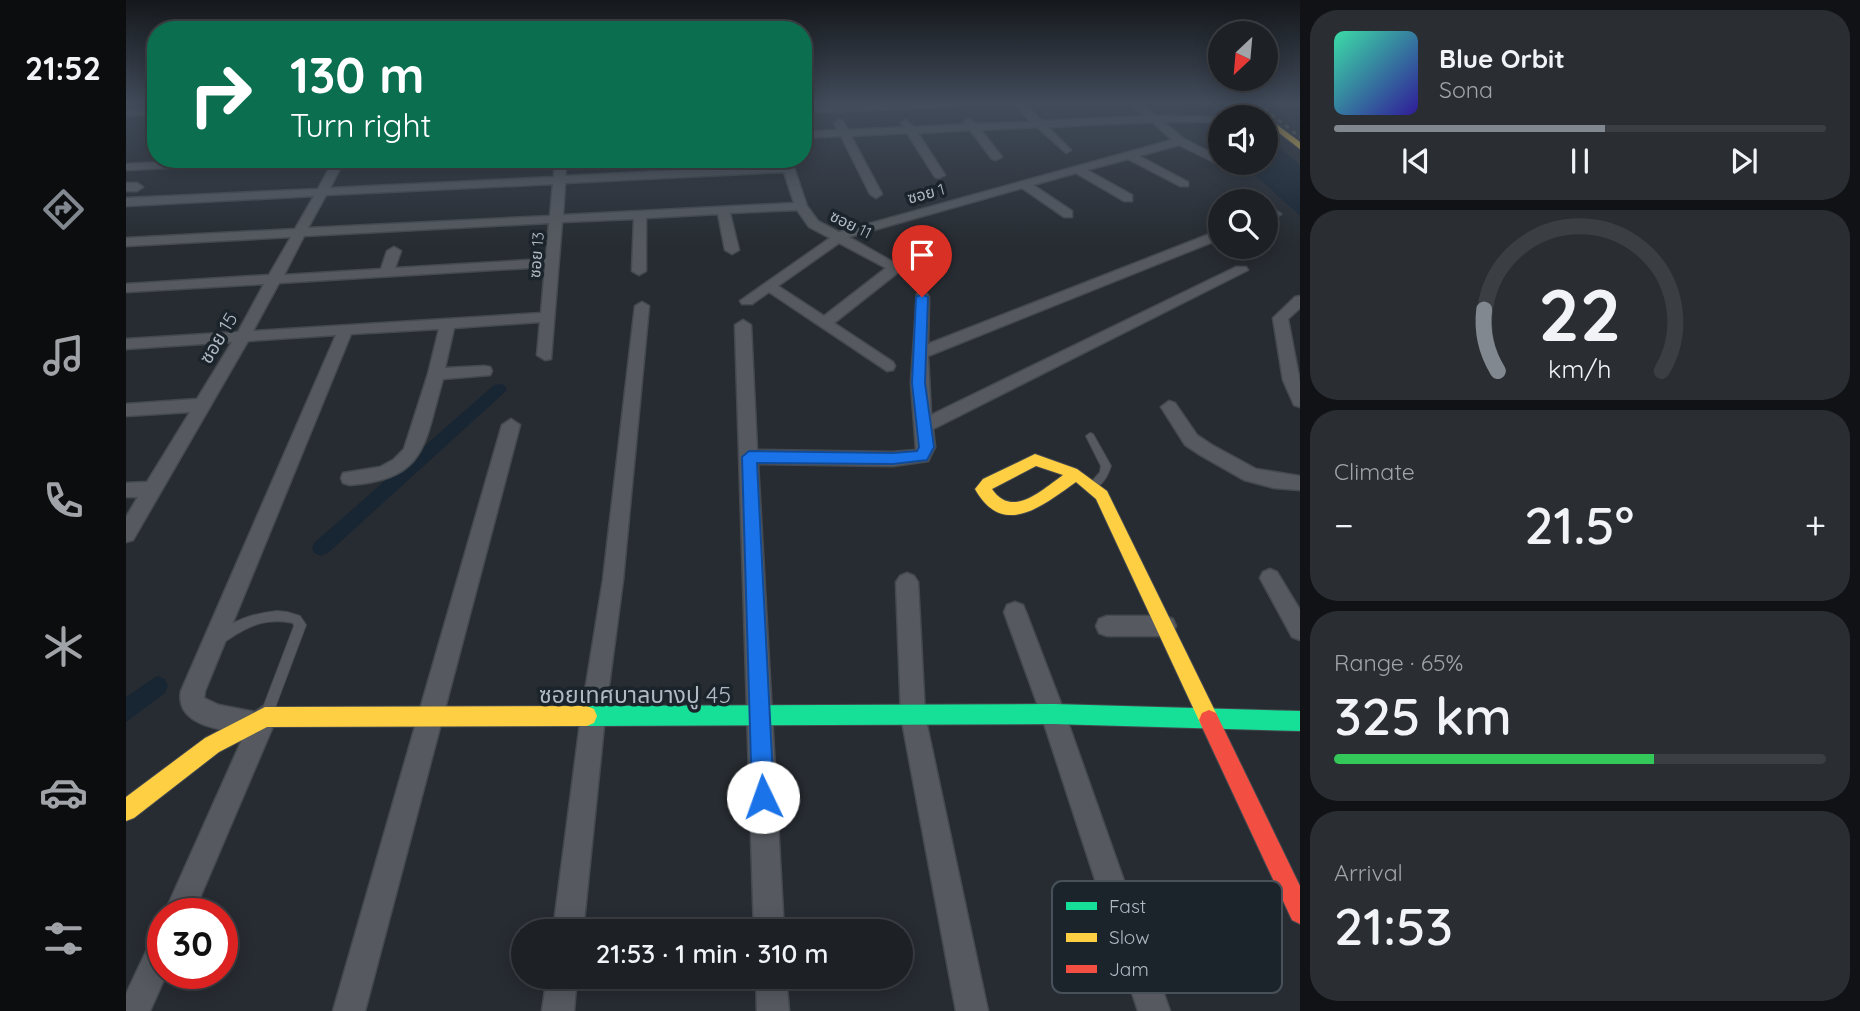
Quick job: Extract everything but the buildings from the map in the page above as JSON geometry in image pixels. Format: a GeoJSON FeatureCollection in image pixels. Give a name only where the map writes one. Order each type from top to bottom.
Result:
{"type":"FeatureCollection","features":[{"type":"Feature","properties":{"kind":"main road"},"geometry":{"type":"LineString","coordinates":[[1075,475],[1011,512],[1003,512],[994,506],[983,489],[988,483],[1035,460],[1075,475],[1094,485],[1102,495],[1300,912]]}},
{"type":"Feature","properties":{"kind":"main road","name":"ซอยเทศบาลบางปู 45"},"geometry":{"type":"LineString","coordinates":[[258,719],[1053,714],[1300,721]]}},
{"type":"Feature","properties":{"kind":"main road"},"geometry":{"type":"LineString","coordinates":[[126,810],[258,719]]}},
{"type":"Feature","properties":{"kind":"street"},"geometry":{"type":"LineString","coordinates":[[854,150],[876,194]]}},
{"type":"Feature","properties":{"kind":"street"},"geometry":{"type":"LineString","coordinates":[[923,150],[939,176]]}},
{"type":"Feature","properties":{"kind":"street"},"geometry":{"type":"LineString","coordinates":[[991,150],[996,157]]}},
{"type":"Feature","properties":{"kind":"street","name":"ซอย 1"},"geometry":{"type":"LineString","coordinates":[[747,301],[838,238],[858,229],[1147,150]]}},
{"type":"Feature","properties":{"kind":"street"},"geometry":{"type":"LineString","coordinates":[[1129,155],[1184,184]]}},
{"type":"Feature","properties":{"kind":"street"},"geometry":{"type":"LineString","coordinates":[[126,167],[147,165]]}},
{"type":"Feature","properties":{"kind":"street","name":"ซอย 15"},"geometry":{"type":"LineString","coordinates":[[126,534],[243,336],[335,168]]}},
{"type":"Feature","properties":{"kind":"street","name":"ซอย 13"},"geometry":{"type":"LineString","coordinates":[[545,355],[561,168]]}},
{"type":"Feature","properties":{"kind":"street"},"geometry":{"type":"LineString","coordinates":[[126,202],[560,180],[730,168]]}},
{"type":"Feature","properties":{"kind":"street","name":"ซอย 11"},"geometry":{"type":"LineString","coordinates":[[788,168],[801,206],[813,224],[886,260],[893,268],[825,323]]}},
{"type":"Feature","properties":{"kind":"street"},"geometry":{"type":"LineString","coordinates":[[1077,169],[1128,198]]}},
{"type":"Feature","properties":{"kind":"street"},"geometry":{"type":"LineString","coordinates":[[1023,183],[1068,214]]}},
{"type":"Feature","properties":{"kind":"street"},"geometry":{"type":"LineString","coordinates":[[126,242],[801,206]]}},
{"type":"Feature","properties":{"kind":"street"},"geometry":{"type":"LineString","coordinates":[[723,210],[732,250]]}},
{"type":"Feature","properties":{"kind":"street"},"geometry":{"type":"LineString","coordinates":[[639,271],[640,214]]}},
{"type":"Feature","properties":{"kind":"street"},"geometry":{"type":"LineString","coordinates":[[920,352],[1208,239]]}},
{"type":"Feature","properties":{"kind":"street"},"geometry":{"type":"LineString","coordinates":[[387,273],[394,251]]}},
{"type":"Feature","properties":{"kind":"street"},"geometry":{"type":"LineString","coordinates":[[126,288],[552,263]]}},
{"type":"Feature","properties":{"kind":"street"},"geometry":{"type":"LineString","coordinates":[[925,425],[1241,270]]}},
{"type":"Feature","properties":{"kind":"street"},"geometry":{"type":"LineString","coordinates":[[769,286],[887,366]]}},
{"type":"Feature","properties":{"kind":"street"},"geometry":{"type":"LineString","coordinates":[[749,457],[922,456],[926,447],[919,383],[922,297]]}},
{"type":"Feature","properties":{"kind":"street"},"geometry":{"type":"LineString","coordinates":[[1300,300],[1280,318],[1291,380],[1300,401]]}},
{"type":"Feature","properties":{"kind":"street"},"geometry":{"type":"LineString","coordinates":[[569,919],[593,716],[613,580],[642,306]]}},
{"type":"Feature","properties":{"kind":"street"},"geometry":{"type":"LineString","coordinates":[[126,344],[548,317]]}},
{"type":"Feature","properties":{"kind":"street"},"geometry":{"type":"LineString","coordinates":[[350,478],[383,475],[405,461],[418,434],[448,322]]}},
{"type":"Feature","properties":{"kind":"street"},"geometry":{"type":"LineString","coordinates":[[743,325],[768,919]]}},
{"type":"Feature","properties":{"kind":"street"},"geometry":{"type":"LineString","coordinates":[[185,898],[258,719],[213,717],[191,703],[193,691],[346,329]]}},
{"type":"Feature","properties":{"kind":"street"},"geometry":{"type":"LineString","coordinates":[[436,374],[484,371]]}},
{"type":"Feature","properties":{"kind":"street"},"geometry":{"type":"LineString","coordinates":[[126,410],[200,405]]}},
{"type":"Feature","properties":{"kind":"street"},"geometry":{"type":"LineString","coordinates":[[1169,407],[1191,440],[1206,450],[1251,475],[1274,481],[1300,482]]}},
{"type":"Feature","properties":{"kind":"street"},"geometry":{"type":"LineString","coordinates":[[349,1011],[511,425]]}},
{"type":"Feature","properties":{"kind":"street"},"geometry":{"type":"LineString","coordinates":[[126,490],[153,489]]}},
{"type":"Feature","properties":{"kind":"street"},"geometry":{"type":"LineString","coordinates":[[1270,578],[1300,630]]}},
{"type":"Feature","properties":{"kind":"street"},"geometry":{"type":"LineString","coordinates":[[907,582],[913,716],[972,1011]]}},
{"type":"Feature","properties":{"kind":"street"},"geometry":{"type":"LineString","coordinates":[[1015,612],[1110,881]]}},
{"type":"Feature","properties":{"kind":"street"},"geometry":{"type":"LineString","coordinates":[[1107,626],[1165,626]]}},
{"type":"Feature","properties":{"kind":"street"},"geometry":{"type":"LineString","coordinates":[[134,1011],[147,982]]}},
{"type":"Feature","properties":{"kind":"street"},"geometry":{"type":"LineString","coordinates":[[558,1011],[561,989]]}},
{"type":"Feature","properties":{"kind":"street"},"geometry":{"type":"LineString","coordinates":[[772,989],[773,1011]]}},
{"type":"Feature","properties":{"kind":"street"},"geometry":{"type":"LineString","coordinates":[[1148,993],[1154,1011]]}},
{"type":"Feature","properties":{"kind":"lane"},"geometry":{"type":"LineString","coordinates":[[1090,436],[1106,467],[1094,485]]}},
{"type":"Feature","properties":{"kind":"lane"},"geometry":{"type":"LineString","coordinates":[[212,647],[240,625],[288,616],[296,619],[300,625],[258,719]]}},
{"type":"Feature","properties":{"kind":"water"},"geometry":{"type":"Polygon","coordinates":[[[1278,150],[1282,150],[1300,165],[1300,216],[1278,196],[1278,189],[1270,189],[1254,175],[1278,175],[1278,150]]]}},
{"type":"Feature","properties":{"kind":"waterway"},"geometry":{"type":"LineString","coordinates":[[321,548],[499,389]]}},
{"type":"Feature","properties":{"kind":"waterway"},"geometry":{"type":"LineString","coordinates":[[126,711],[157,686]]}},
{"type":"Feature","properties":{"kind":"traffic: fast"},"geometry":{"type":"LineString","coordinates":[[587,716],[1053,714],[1300,721]]}},
{"type":"Feature","properties":{"kind":"traffic: slow"},"geometry":{"type":"LineString","coordinates":[[1075,475],[1027,506],[1014,510],[1003,509],[992,502],[983,489],[988,483],[1035,460],[1072,473],[1088,482],[1102,495],[1209,720]]}},
{"type":"Feature","properties":{"kind":"traffic: slow"},"geometry":{"type":"LineString","coordinates":[[126,810],[212,745],[265,717],[587,716]]}},
{"type":"Feature","properties":{"kind":"traffic: jam"},"geometry":{"type":"LineString","coordinates":[[1209,720],[1300,912]]}},
{"type":"Feature","properties":{"kind":"route"},"geometry":{"type":"LineString","coordinates":[[763,797],[749,457],[893,459],[922,456],[926,447],[919,383],[922,297]]}}]}
